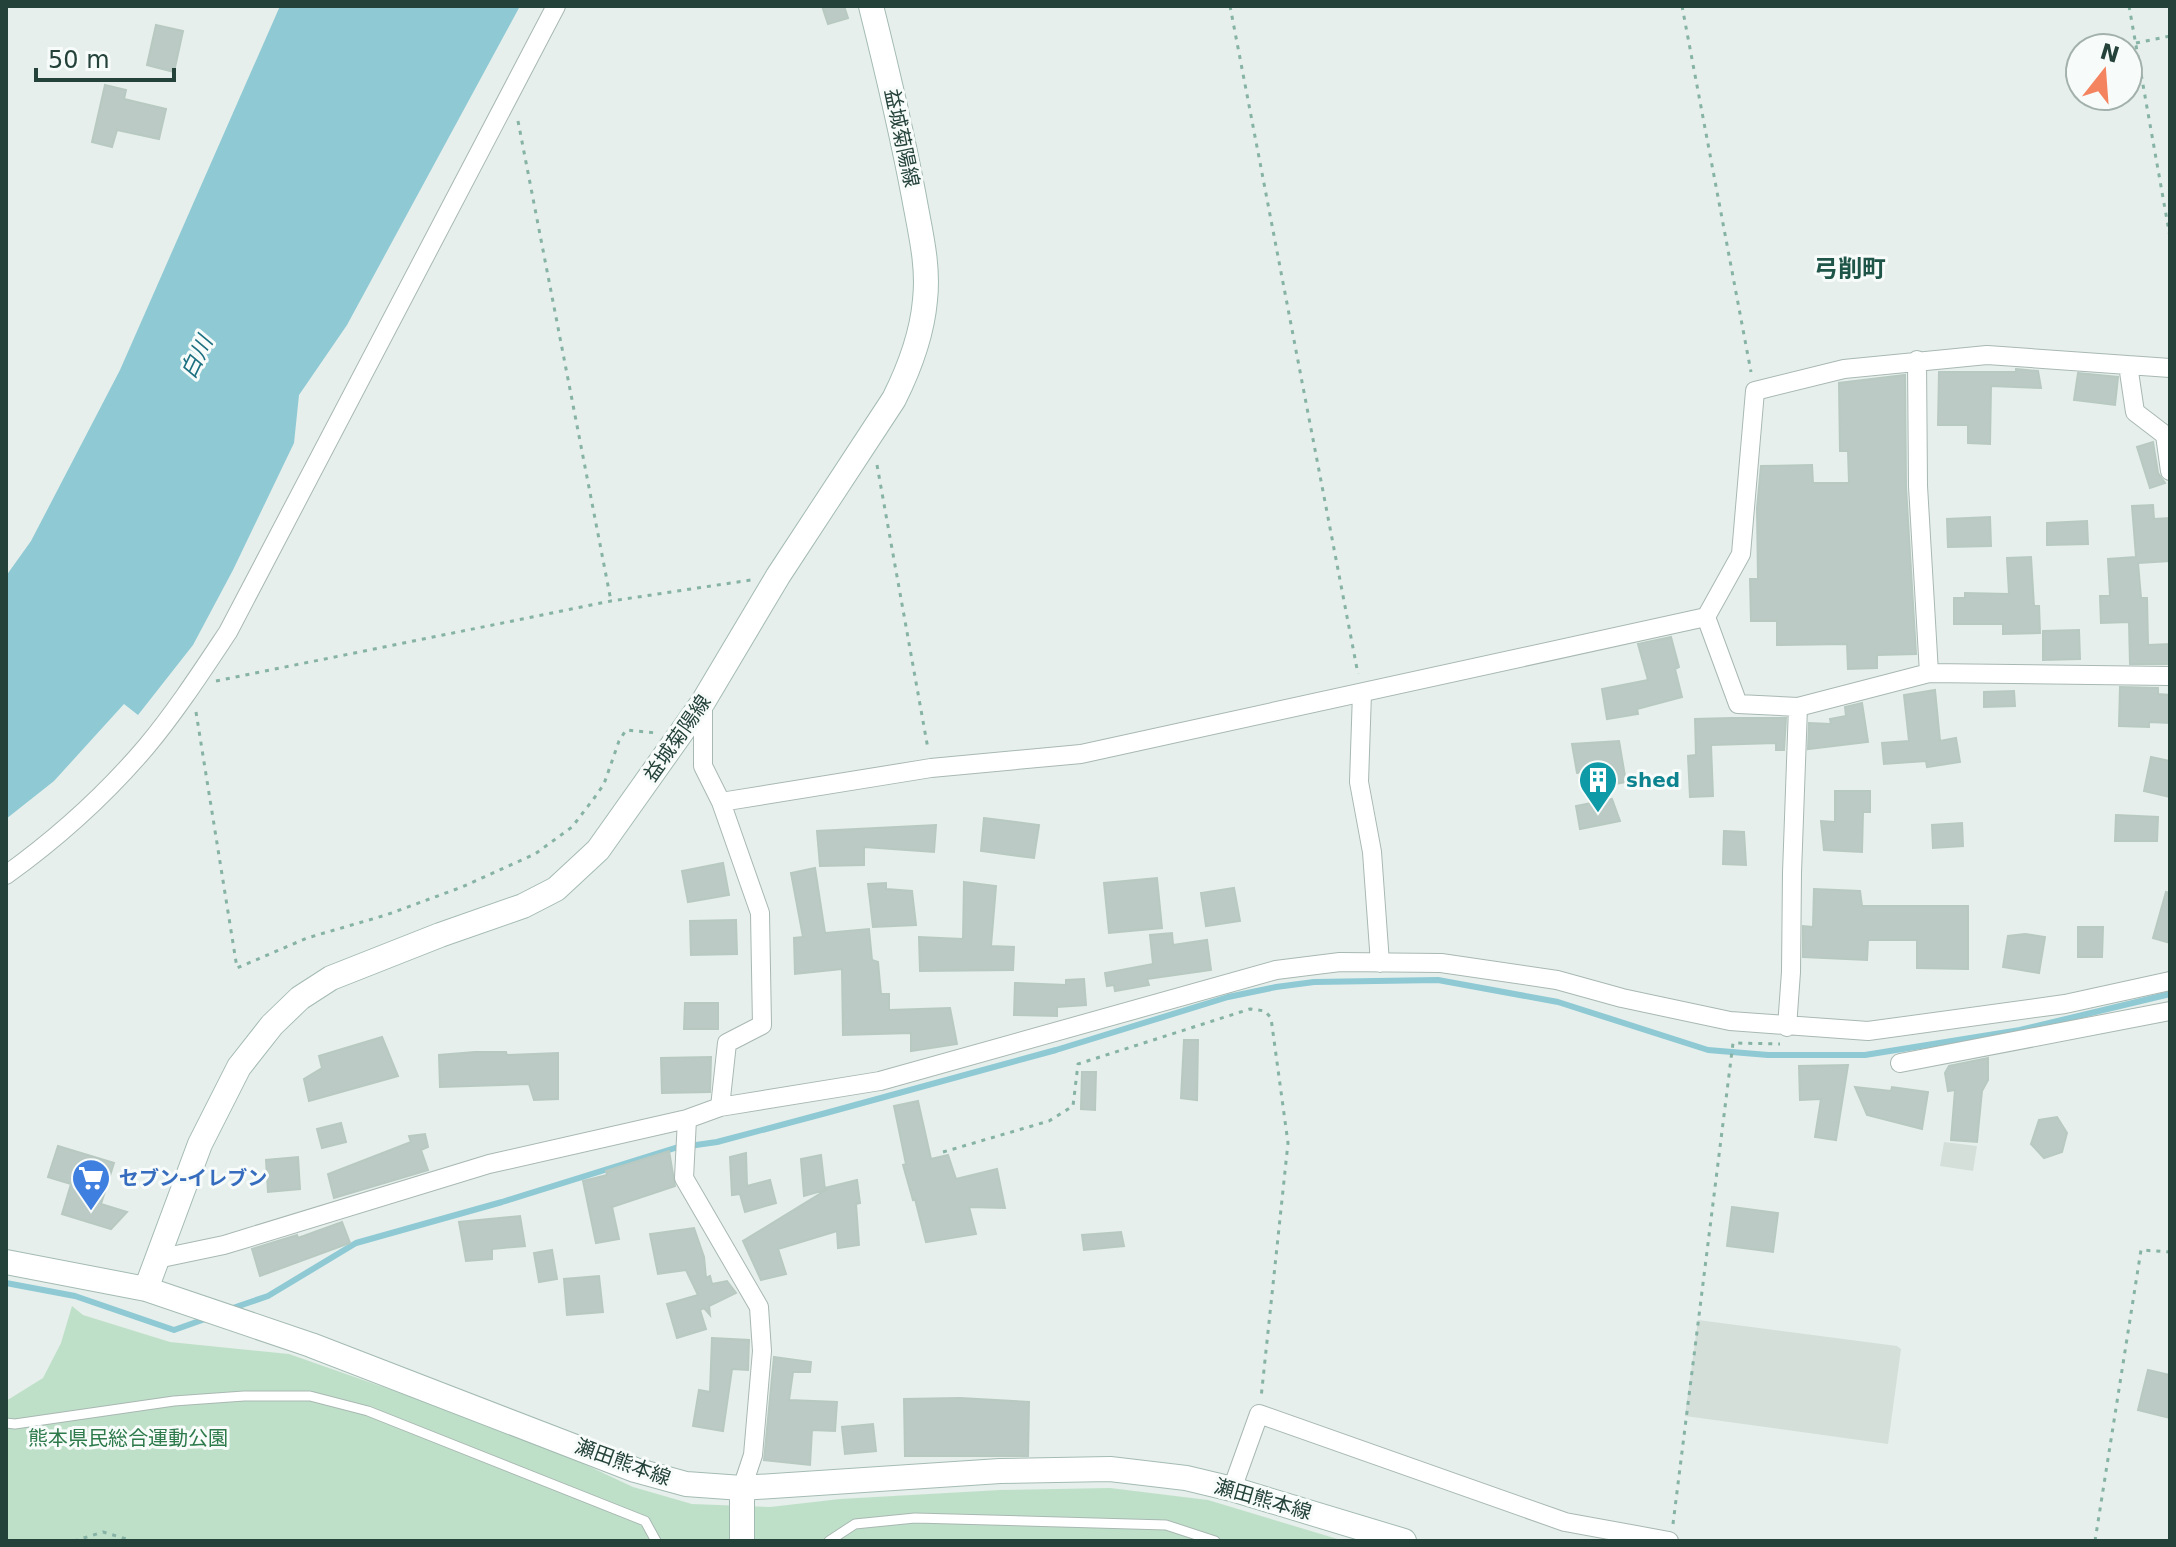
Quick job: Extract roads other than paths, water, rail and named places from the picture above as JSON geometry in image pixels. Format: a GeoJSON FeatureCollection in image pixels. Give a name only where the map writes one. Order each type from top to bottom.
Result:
{"type":"FeatureCollection","features":[{"type":"Feature","properties":{"kind":"main road","name":"益城菊陽線"},"geometry":{"type":"LineString","coordinates":[[146,1289],[200,1144],[239,1067],[272,1025],[300,998],[331,978],[523,906],[556,889],[598,850],[703,702],[778,576],[872,436],[910,367],[920,333],[926,262],[902,131],[871,6]]}},
{"type":"Feature","properties":{"kind":"main road","name":"瀬田熊本線"},"geometry":{"type":"LineString","coordinates":[[6,1262],[146,1289],[311,1345],[635,1470],[686,1484],[742,1488],[1000,1471],[1110,1469],[1186,1478],[1232,1489],[1404,1541]]}},
{"type":"Feature","properties":{"kind":"main road"},"geometry":{"type":"LineString","coordinates":[[742,1488],[742,1541]]}},
{"type":"Feature","properties":{"kind":"street"},"geometry":{"type":"LineString","coordinates":[[6,875],[84,811],[146,748],[228,632],[556,6]]}},
{"type":"Feature","properties":{"kind":"street"},"geometry":{"type":"LineString","coordinates":[[721,802],[931,768],[1081,754],[1706,617],[1741,554],[1755,391],[1844,369],[1987,355],[2170,368]]}},
{"type":"Feature","properties":{"kind":"street"},"geometry":{"type":"LineString","coordinates":[[1917,360],[1918,486],[1929,673]]}},
{"type":"Feature","properties":{"kind":"street"},"geometry":{"type":"LineString","coordinates":[[2128,365],[2135,412],[2165,435],[2170,471]]}},
{"type":"Feature","properties":{"kind":"street"},"geometry":{"type":"LineString","coordinates":[[1706,617],[1738,704],[1798,707],[1929,673],[2170,676]]}},
{"type":"Feature","properties":{"kind":"street"},"geometry":{"type":"LineString","coordinates":[[1362,693],[1359,782],[1372,852],[1380,963]]}},
{"type":"Feature","properties":{"kind":"street"},"geometry":{"type":"LineString","coordinates":[[703,702],[703,766],[721,802],[760,913],[762,1025],[727,1043],[720,1107]]}},
{"type":"Feature","properties":{"kind":"street"},"geometry":{"type":"LineString","coordinates":[[1787,1027],[1798,707]]}},
{"type":"Feature","properties":{"kind":"street"},"geometry":{"type":"LineString","coordinates":[[157,1259],[252,1237],[489,1164],[687,1119],[720,1107],[880,1081],[1276,970],[1340,962],[1441,963],[1557,980],[1622,998],[1730,1021],[1868,1031],[2065,1004],[2170,981]]}},
{"type":"Feature","properties":{"kind":"street"},"geometry":{"type":"LineString","coordinates":[[1900,1063],[2170,1011]]}},
{"type":"Feature","properties":{"kind":"street"},"geometry":{"type":"LineString","coordinates":[[687,1119],[684,1178],[759,1307],[762,1351],[755,1440],[742,1488]]}},
{"type":"Feature","properties":{"kind":"street"},"geometry":{"type":"LineString","coordinates":[[1232,1489],[1259,1414],[1565,1522],[1671,1535]]}},
{"type":"Feature","properties":{"kind":"lane"},"geometry":{"type":"LineString","coordinates":[[6,1423],[174,1401],[244,1396],[310,1396],[368,1411],[645,1521],[656,1541]]}},
{"type":"Feature","properties":{"kind":"lane"},"geometry":{"type":"LineString","coordinates":[[829,1541],[855,1524],[915,1518],[1166,1525],[1215,1541]]}},
{"type":"Feature","properties":{"kind":"water","name":"白川"},"geometry":{"type":"Polygon","coordinates":[[[280,6],[520,6],[347,325],[299,395],[294,443],[193,645],[138,715],[124,704],[54,781],[6,819],[6,576],[31,541],[120,370],[280,6]]]}},
{"type":"Feature","properties":{"kind":"waterway"},"geometry":{"type":"LineString","coordinates":[[230,1309],[268,1296],[356,1243],[675,1148],[717,1142],[826,1113],[1056,1050],[1228,997],[1276,987],[1314,982],[1438,980],[1558,1002],[1708,1050],[1768,1055],[1865,1055],[2020,1030],[2170,994]]}},
{"type":"Feature","properties":{"kind":"waterway"},"geometry":{"type":"LineString","coordinates":[[6,1283],[75,1296],[174,1330],[205,1319]]}},
{"type":"Feature","properties":{"kind":"place","name":"shed"},"geometry":{"type":"Point","coordinates":[1598,814]}},
{"type":"Feature","properties":{"kind":"place","name":"セブン-イレブン"},"geometry":{"type":"Point","coordinates":[91,1212]}},
{"type":"Feature","properties":{"kind":"district","name":"弓削町"},"geometry":{"type":"Point","coordinates":[1850,269]}},
{"type":"Feature","properties":{"kind":"park label","name":"熊本県民総合運動公園"},"geometry":{"type":"Point","coordinates":[128,1438]}}]}
